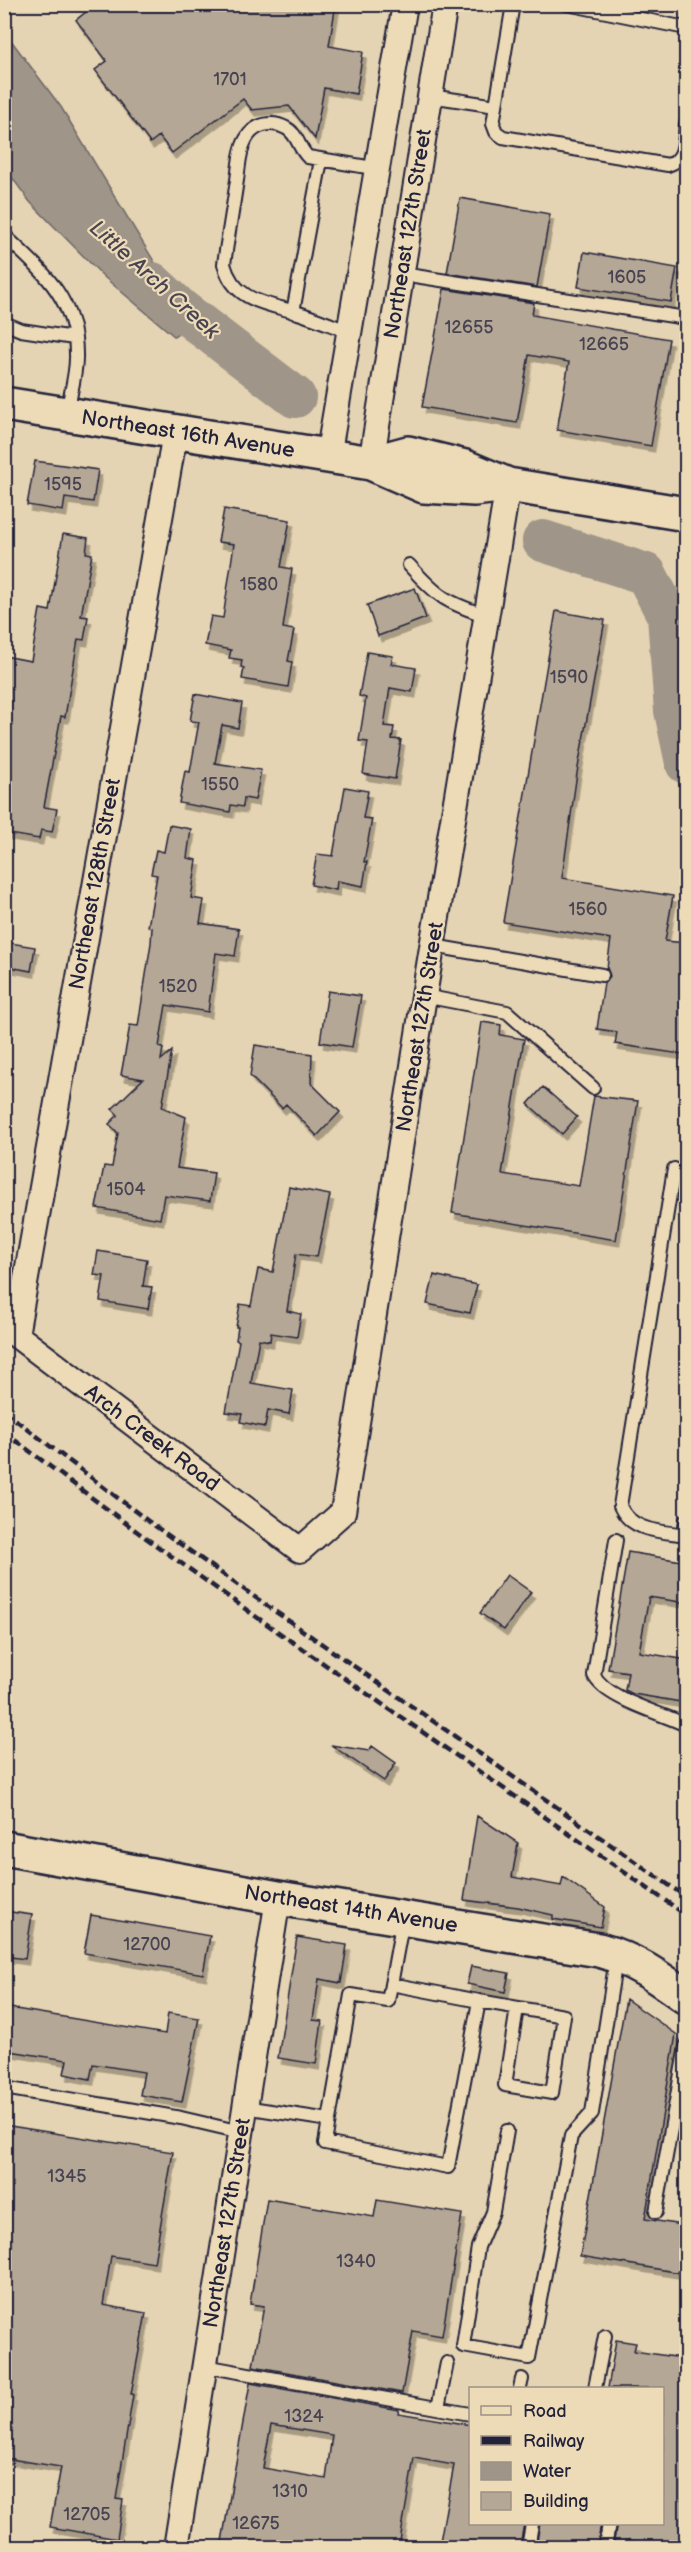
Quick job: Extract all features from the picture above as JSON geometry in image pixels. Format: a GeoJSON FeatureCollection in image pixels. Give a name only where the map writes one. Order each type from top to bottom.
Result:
{"type":"FeatureCollection","features":[{"type":"Feature","properties":{"kind":"street","name":"Northeast 127th Street"},"geometry":{"type":"LineString","coordinates":[[328,457],[379,170],[405,4]]}},
{"type":"Feature","properties":{"kind":"street","name":"Northeast 127th Street"},"geometry":{"type":"LineString","coordinates":[[371,463],[445,4]]}},
{"type":"Feature","properties":{"kind":"street"},"geometry":{"type":"LineString","coordinates":[[379,170],[417,177]]}},
{"type":"Feature","properties":{"kind":"street","name":"Northeast 16th Avenue"},"geometry":{"type":"LineString","coordinates":[[4,404],[371,463],[408,453],[465,466],[508,485],[687,514]]}},
{"type":"Feature","properties":{"kind":"street","name":"Northeast 128th Street"},"geometry":{"type":"LineString","coordinates":[[10,1330],[175,433]]}},
{"type":"Feature","properties":{"kind":"street","name":"Northeast 127th Street"},"geometry":{"type":"LineString","coordinates":[[300,1550],[343,1512],[432,946],[508,485]]}},
{"type":"Feature","properties":{"kind":"street","name":"Arch Creek Road"},"geometry":{"type":"LineString","coordinates":[[10,1330],[300,1550]]}},
{"type":"Feature","properties":{"kind":"street","name":"Northeast 14th Avenue"},"geometry":{"type":"LineString","coordinates":[[4,1848],[278,1898],[599,1950],[617,1955],[646,1969],[687,1997]]}},
{"type":"Feature","properties":{"kind":"street","name":"Northeast 127th Street"},"geometry":{"type":"LineString","coordinates":[[176,2547],[278,1898]]}},
{"type":"Feature","properties":{"kind":"lane"},"geometry":{"type":"LineString","coordinates":[[515,4],[512,10],[493,124],[496,132],[503,137],[668,165],[675,163],[681,157],[687,124]]}},
{"type":"Feature","properties":{"kind":"lane"},"geometry":{"type":"LineString","coordinates":[[567,4],[687,27]]}},
{"type":"Feature","properties":{"kind":"lane"},"geometry":{"type":"LineString","coordinates":[[430,96],[496,106]]}},
{"type":"Feature","properties":{"kind":"lane"},"geometry":{"type":"LineString","coordinates":[[350,332],[256,301],[228,279],[224,264],[242,151],[251,132],[268,123],[279,124],[289,129],[296,137],[302,152],[308,157],[379,170]]}},
{"type":"Feature","properties":{"kind":"lane"},"geometry":{"type":"LineString","coordinates":[[293,312],[321,160]]}},
{"type":"Feature","properties":{"kind":"lane"},"geometry":{"type":"LineString","coordinates":[[4,235],[44,273],[59,292],[69,315],[77,354],[67,414]]}},
{"type":"Feature","properties":{"kind":"lane"},"geometry":{"type":"LineString","coordinates":[[402,274],[687,318]]}},
{"type":"Feature","properties":{"kind":"lane"},"geometry":{"type":"LineString","coordinates":[[4,323],[21,330],[74,338]]}},
{"type":"Feature","properties":{"kind":"lane"},"geometry":{"type":"LineString","coordinates":[[409,565],[434,593],[453,605],[486,616]]}},
{"type":"Feature","properties":{"kind":"lane"},"geometry":{"type":"LineString","coordinates":[[432,946],[538,966],[602,975]]}},
{"type":"Feature","properties":{"kind":"lane"},"geometry":{"type":"LineString","coordinates":[[424,996],[507,1012],[593,1089]]}},
{"type":"Feature","properties":{"kind":"lane"},"geometry":{"type":"LineString","coordinates":[[674,1169],[620,1506],[624,1515],[632,1523],[641,1527],[685,1535],[687,1520]]}},
{"type":"Feature","properties":{"kind":"lane"},"geometry":{"type":"LineString","coordinates":[[616,1540],[594,1674],[598,1684],[616,1696],[665,1714],[687,1725]]}},
{"type":"Feature","properties":{"kind":"lane"},"geometry":{"type":"LineString","coordinates":[[403,1918],[387,2001],[351,1995],[325,2143],[448,2168],[479,2001]]}},
{"type":"Feature","properties":{"kind":"lane"},"geometry":{"type":"LineString","coordinates":[[507,2131],[493,2212],[478,2247],[463,2346],[529,2358],[572,2136],[592,2113],[617,1955]]}},
{"type":"Feature","properties":{"kind":"lane"},"geometry":{"type":"LineString","coordinates":[[391,1984],[479,2001],[517,2007],[564,2016],[552,2093],[505,2085],[517,2007]]}},
{"type":"Feature","properties":{"kind":"lane"},"geometry":{"type":"LineString","coordinates":[[656,2212],[687,2046]]}},
{"type":"Feature","properties":{"kind":"lane"},"geometry":{"type":"LineString","coordinates":[[4,2088],[181,2118],[241,2132]]}},
{"type":"Feature","properties":{"kind":"lane"},"geometry":{"type":"LineString","coordinates":[[245,2107],[329,2120]]}},
{"type":"Feature","properties":{"kind":"lane"},"geometry":{"type":"LineString","coordinates":[[595,2387],[605,2336]]}},
{"type":"Feature","properties":{"kind":"lane"},"geometry":{"type":"LineString","coordinates":[[438,2408],[447,2363]]}},
{"type":"Feature","properties":{"kind":"lane"},"geometry":{"type":"LineString","coordinates":[[205,2366],[469,2414]]}},
{"type":"Feature","properties":{"kind":"lane"},"geometry":{"type":"LineString","coordinates":[[528,2547],[532,2525]]}},
{"type":"Feature","properties":{"kind":"lane"},"geometry":{"type":"LineString","coordinates":[[605,2547],[609,2525]]}},
{"type":"Feature","properties":{"kind":"water"},"geometry":{"type":"Polygon","coordinates":[[[4,31],[61,107],[158,268],[201,317],[174,336],[104,277],[30,202],[5,168],[4,31]]]}},
{"type":"Feature","properties":{"kind":"building"},"geometry":{"type":"Polygon","coordinates":[[[96,4],[336,4],[329,46],[363,52],[356,94],[324,88],[315,139],[289,106],[252,110],[243,99],[172,153],[159,136],[150,143],[95,70],[107,61],[76,20],[96,4]]]}},
{"type":"Feature","properties":{"kind":"building"},"geometry":{"type":"Polygon","coordinates":[[[460,198],[550,214],[537,287],[447,273],[460,198]]]}},
{"type":"Feature","properties":{"kind":"building"},"geometry":{"type":"Polygon","coordinates":[[[584,252],[677,268],[671,302],[578,287],[584,252]]]}},
{"type":"Feature","properties":{"kind":"building"},"geometry":{"type":"Polygon","coordinates":[[[444,289],[534,303],[532,315],[669,339],[651,446],[557,430],[569,362],[529,355],[517,423],[422,407],[444,289]]]}},
{"type":"Feature","properties":{"kind":"building"},"geometry":{"type":"Polygon","coordinates":[[[35,461],[98,470],[93,502],[65,498],[63,511],[27,505],[35,461]]]}},
{"type":"Feature","properties":{"kind":"building"},"geometry":{"type":"Polygon","coordinates":[[[224,509],[290,520],[281,567],[292,569],[283,628],[294,630],[288,661],[292,662],[288,687],[242,679],[244,668],[241,667],[242,660],[229,658],[231,650],[205,645],[211,616],[223,618],[234,544],[218,542],[224,509]]]}},
{"type":"Feature","properties":{"kind":"building"},"geometry":{"type":"Polygon","coordinates":[[[63,534],[88,538],[86,553],[92,554],[81,616],[88,617],[84,640],[78,639],[65,717],[61,716],[44,807],[57,809],[52,832],[41,830],[39,839],[4,833],[4,656],[31,661],[40,609],[50,611],[63,534]]]}},
{"type":"Feature","properties":{"kind":"building"},"geometry":{"type":"Polygon","coordinates":[[[415,588],[426,618],[378,636],[367,605],[415,588]]]}},
{"type":"Feature","properties":{"kind":"building"},"geometry":{"type":"Polygon","coordinates":[[[556,611],[605,620],[577,773],[562,878],[673,896],[665,941],[687,943],[687,1055],[615,1044],[617,1032],[597,1029],[604,983],[610,976],[607,968],[611,939],[503,922],[556,611]]]}},
{"type":"Feature","properties":{"kind":"building"},"geometry":{"type":"Polygon","coordinates":[[[367,652],[393,656],[391,664],[416,668],[412,692],[390,688],[384,726],[394,727],[392,739],[401,740],[395,779],[363,774],[368,742],[359,741],[366,698],[359,696],[367,652]]]}},
{"type":"Feature","properties":{"kind":"building"},"geometry":{"type":"Polygon","coordinates":[[[195,694],[242,703],[238,728],[222,725],[215,763],[261,770],[255,800],[244,798],[243,807],[231,805],[230,812],[179,803],[185,771],[190,772],[199,722],[190,721],[195,694]]]}},
{"type":"Feature","properties":{"kind":"building"},"geometry":{"type":"Polygon","coordinates":[[[345,787],[368,791],[363,818],[372,819],[364,862],[367,862],[363,886],[337,881],[336,890],[311,885],[317,854],[333,856],[345,787]]]}},
{"type":"Feature","properties":{"kind":"building"},"geometry":{"type":"Polygon","coordinates":[[[169,825],[191,829],[187,858],[197,860],[191,898],[204,900],[200,923],[239,929],[235,956],[216,953],[208,1012],[166,1005],[159,1047],[163,1048],[161,1060],[172,1051],[162,1107],[186,1117],[177,1168],[214,1173],[210,1201],[164,1195],[160,1219],[96,1208],[104,1166],[112,1167],[118,1133],[109,1124],[118,1115],[112,1109],[143,1079],[121,1075],[130,1025],[138,1026],[151,943],[152,928],[148,927],[157,875],[151,874],[156,850],[164,852],[169,825]]]}},
{"type":"Feature","properties":{"kind":"building"},"geometry":{"type":"Polygon","coordinates":[[[4,942],[35,947],[31,971],[4,966],[4,942]]]}},
{"type":"Feature","properties":{"kind":"building"},"geometry":{"type":"Polygon","coordinates":[[[328,991],[361,996],[352,1047],[320,1042],[328,991]]]}},
{"type":"Feature","properties":{"kind":"building"},"geometry":{"type":"Polygon","coordinates":[[[482,1022],[501,1025],[500,1035],[524,1039],[502,1174],[579,1186],[594,1096],[638,1101],[616,1240],[452,1213],[482,1022]]]}},
{"type":"Feature","properties":{"kind":"building"},"geometry":{"type":"Polygon","coordinates":[[[255,1045],[312,1054],[311,1083],[340,1112],[317,1136],[286,1104],[282,1108],[250,1076],[255,1045]]]}},
{"type":"Feature","properties":{"kind":"building"},"geometry":{"type":"Polygon","coordinates":[[[543,1087],[577,1117],[562,1134],[528,1104],[543,1087]]]}},
{"type":"Feature","properties":{"kind":"building"},"geometry":{"type":"Polygon","coordinates":[[[289,1187],[330,1195],[317,1257],[296,1254],[287,1311],[301,1314],[297,1337],[271,1333],[270,1341],[259,1339],[251,1383],[293,1390],[289,1414],[268,1410],[265,1427],[240,1422],[242,1414],[226,1412],[239,1341],[236,1340],[238,1327],[236,1327],[240,1304],[251,1306],[258,1269],[273,1272],[289,1187]]]}},
{"type":"Feature","properties":{"kind":"building"},"geometry":{"type":"Polygon","coordinates":[[[98,1251],[147,1259],[143,1286],[152,1287],[148,1309],[100,1301],[104,1276],[94,1275],[98,1251]]]}},
{"type":"Feature","properties":{"kind":"building"},"geometry":{"type":"Polygon","coordinates":[[[434,1275],[477,1285],[470,1313],[427,1304],[434,1275]]]}},
{"type":"Feature","properties":{"kind":"building"},"geometry":{"type":"Polygon","coordinates":[[[628,1552],[687,1562],[687,1603],[649,1597],[639,1652],[687,1660],[687,1703],[633,1694],[625,1690],[628,1672],[608,1669],[628,1552]]]}},
{"type":"Feature","properties":{"kind":"building"},"geometry":{"type":"Polygon","coordinates":[[[507,1575],[531,1592],[504,1630],[480,1613],[507,1575]]]}},
{"type":"Feature","properties":{"kind":"building"},"geometry":{"type":"Polygon","coordinates":[[[331,1745],[369,1751],[372,1746],[396,1763],[384,1781],[331,1745]]]}},
{"type":"Feature","properties":{"kind":"building"},"geometry":{"type":"Polygon","coordinates":[[[477,1816],[518,1843],[512,1877],[561,1886],[563,1877],[605,1907],[601,1927],[553,1919],[553,1915],[518,1907],[464,1900],[477,1816]]]}},
{"type":"Feature","properties":{"kind":"building"},"geometry":{"type":"Polygon","coordinates":[[[4,1911],[32,1915],[25,1959],[4,1956],[4,1911]]]}},
{"type":"Feature","properties":{"kind":"building"},"geometry":{"type":"Polygon","coordinates":[[[91,1915],[210,1936],[203,1974],[84,1953],[91,1915]]]}},
{"type":"Feature","properties":{"kind":"building"},"geometry":{"type":"Polygon","coordinates":[[[297,1937],[347,1945],[341,1983],[319,1979],[313,2020],[322,2021],[316,2064],[278,2058],[297,1937]]]}},
{"type":"Feature","properties":{"kind":"building"},"geometry":{"type":"Polygon","coordinates":[[[471,1966],[509,1973],[505,1992],[467,1984],[471,1966]]]}},
{"type":"Feature","properties":{"kind":"building"},"geometry":{"type":"Polygon","coordinates":[[[626,1999],[676,2034],[645,2219],[687,2226],[687,2274],[580,2256],[626,1999]]]}},
{"type":"Feature","properties":{"kind":"building"},"geometry":{"type":"Polygon","coordinates":[[[4,2007],[165,2034],[168,2013],[199,2018],[182,2102],[140,2095],[144,2072],[93,2064],[90,2079],[64,2074],[67,2060],[4,2050],[4,2007]]]}},
{"type":"Feature","properties":{"kind":"building"},"geometry":{"type":"Polygon","coordinates":[[[4,2125],[173,2152],[154,2263],[111,2256],[103,2305],[146,2313],[131,2394],[133,2395],[116,2499],[123,2500],[117,2539],[50,2527],[61,2467],[4,2458],[4,2125]]]}},
{"type":"Feature","properties":{"kind":"building"},"geometry":{"type":"Polygon","coordinates":[[[267,2199],[374,2217],[377,2200],[462,2214],[442,2336],[413,2331],[402,2393],[253,2366],[264,2306],[250,2304],[267,2199]]]}},
{"type":"Feature","properties":{"kind":"building"},"geometry":{"type":"Polygon","coordinates":[[[616,2340],[636,2343],[634,2351],[687,2359],[687,2547],[628,2540],[627,2545],[621,2544],[621,2547],[613,2547],[617,2525],[664,2525],[664,2387],[608,2387],[616,2340]]]}},
{"type":"Feature","properties":{"kind":"building"},"geometry":{"type":"Polygon","coordinates":[[[250,2383],[399,2410],[398,2413],[469,2425],[469,2525],[524,2525],[520,2547],[439,2547],[454,2465],[414,2458],[399,2547],[221,2547],[250,2383]],[[271,2425],[263,2468],[326,2479],[332,2435],[271,2425]]]}},
{"type":"Feature","properties":{"kind":"building"},"geometry":{"type":"Polygon","coordinates":[[[540,2525],[601,2525],[597,2547],[536,2547],[540,2525]]]}},
{"type":"Feature","properties":{"kind":"waterway","name":"Little Arch Creek"},"geometry":{"type":"LineString","coordinates":[[152,283],[181,310],[295,397]]}},
{"type":"Feature","properties":{"kind":"waterway"},"geometry":{"type":"LineString","coordinates":[[543,541],[646,574],[668,616],[675,711],[686,763]]}},
{"type":"Feature","properties":{"kind":"railway"},"geometry":{"type":"LineString","coordinates":[[4,1411],[148,1521],[686,1897]]}},
{"type":"Feature","properties":{"kind":"railway"},"geometry":{"type":"LineString","coordinates":[[4,1432],[258,1618],[686,1915]]}}]}
